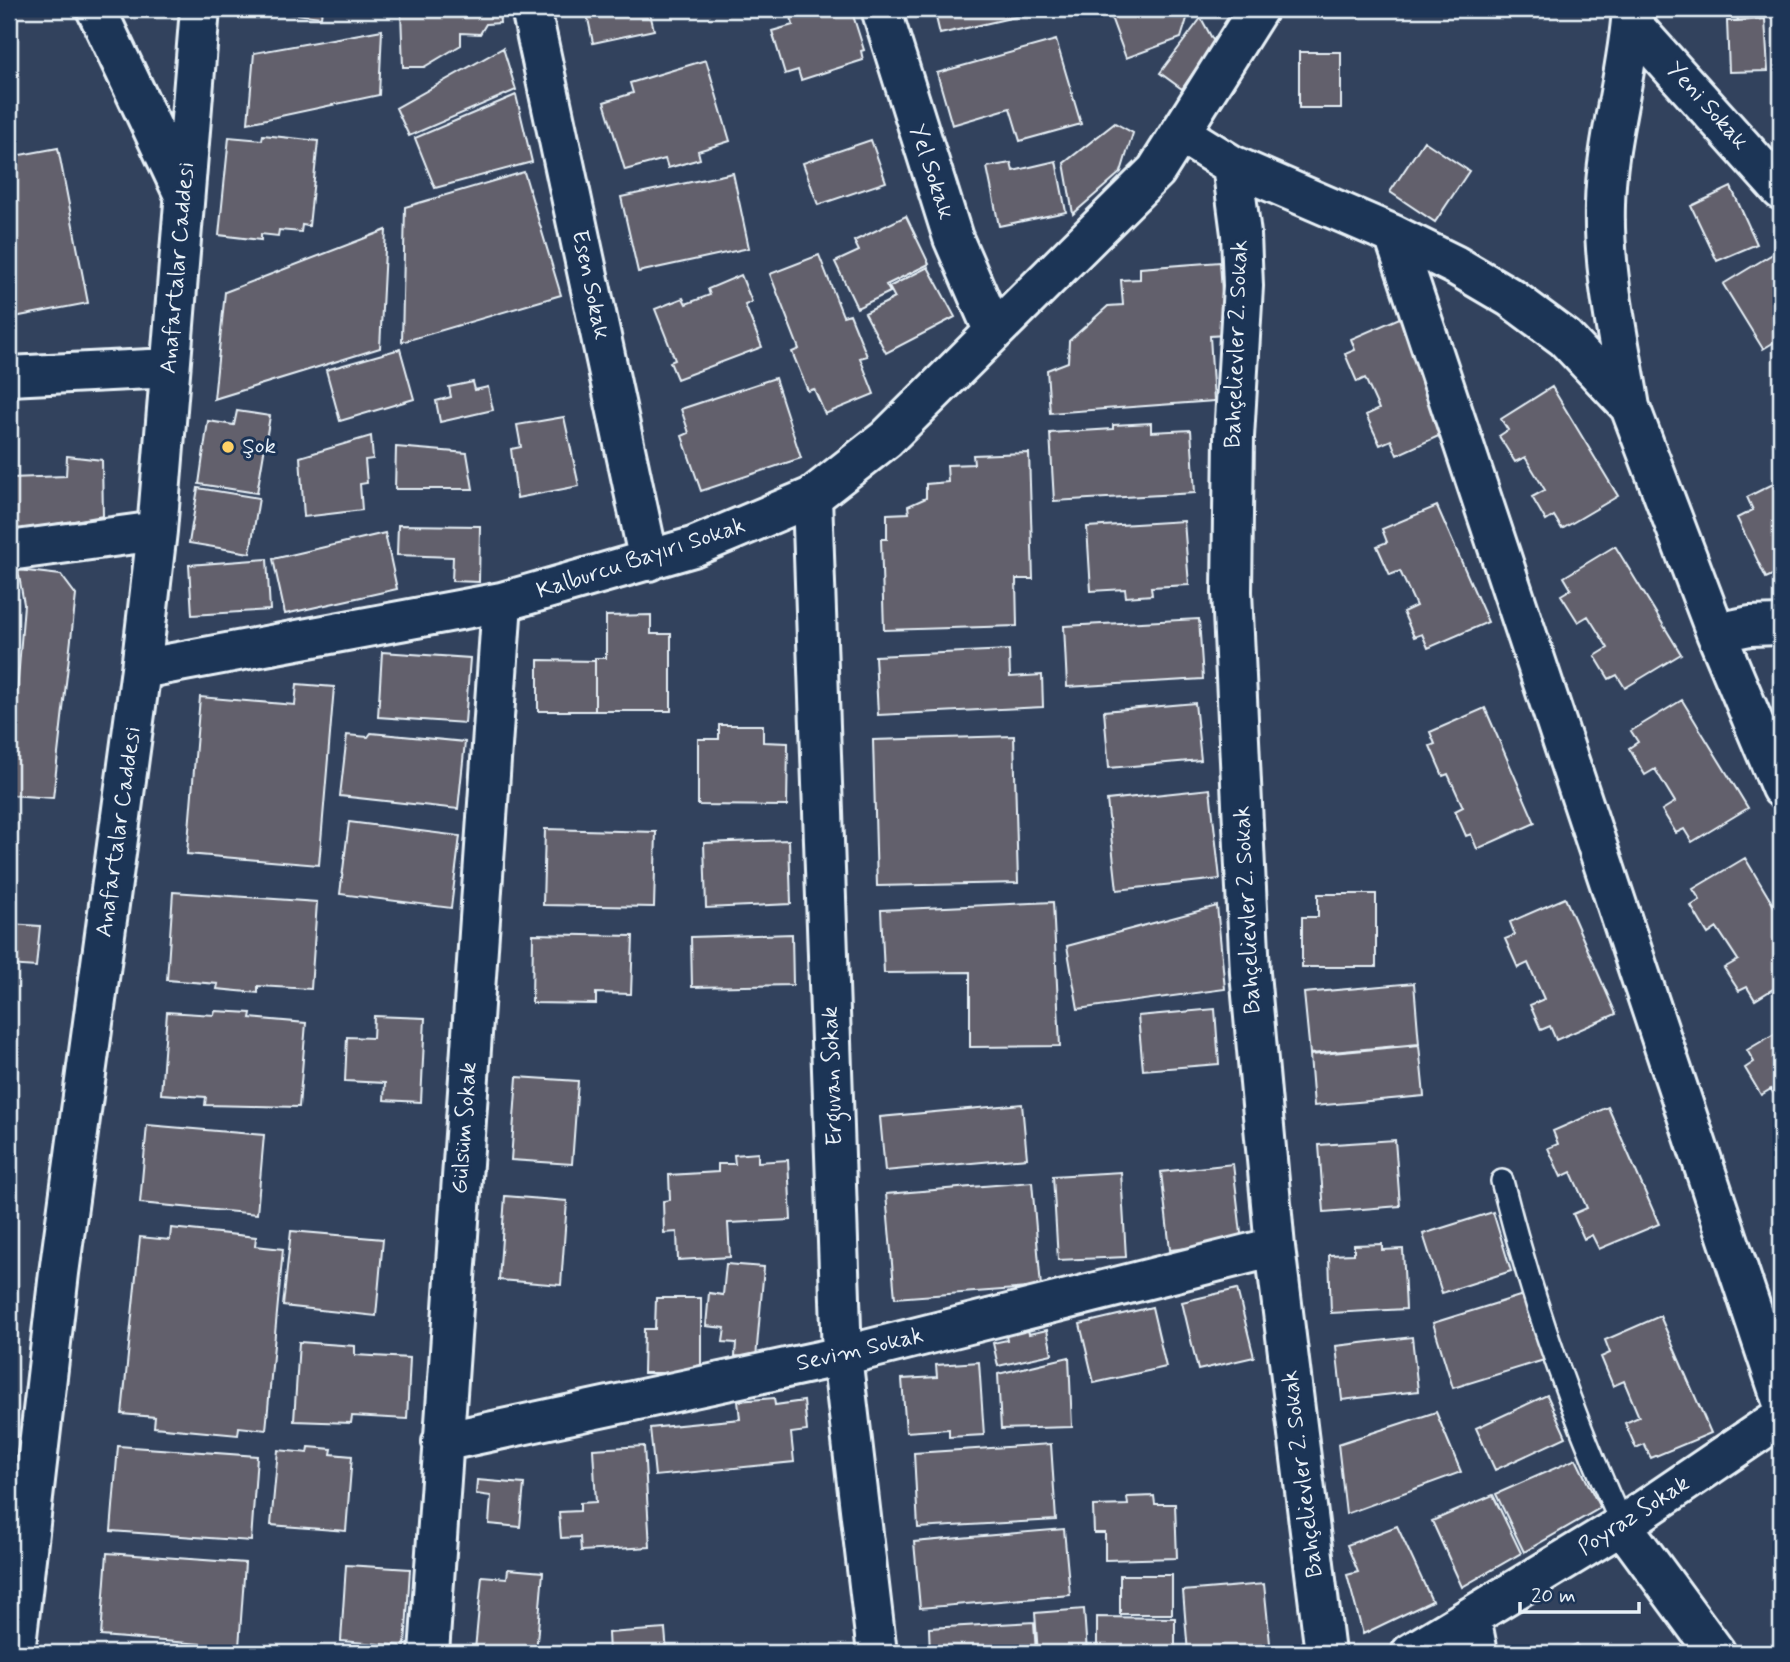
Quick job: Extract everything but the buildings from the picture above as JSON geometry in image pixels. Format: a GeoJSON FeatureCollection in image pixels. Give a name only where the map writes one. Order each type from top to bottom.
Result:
{"type":"FeatureCollection","features":[{"type":"Feature","properties":{"kind":"street"},"geometry":{"type":"LineString","coordinates":[[96,9],[184,194]]}},
{"type":"Feature","properties":{"kind":"street","name":"Anafartalar Caddesi"},"geometry":{"type":"LineString","coordinates":[[15,1653],[59,1273],[141,670],[157,531],[200,9]]}},
{"type":"Feature","properties":{"kind":"street","name":"Esen Sokak"},"geometry":{"type":"LineString","coordinates":[[531,9],[649,561]]}},
{"type":"Feature","properties":{"kind":"street","name":"Yel Sokak"},"geometry":{"type":"LineString","coordinates":[[881,9],[953,237],[993,330]]}},
{"type":"Feature","properties":{"kind":"street","name":"Kalburcu Bayırı Sokak"},"geometry":{"type":"LineString","coordinates":[[141,670],[502,603],[649,561],[734,532],[813,497],[886,439],[1156,171],[1182,134],[1232,24],[1258,9]]}},
{"type":"Feature","properties":{"kind":"street"},"geometry":{"type":"LineString","coordinates":[[1632,16],[1617,100],[1605,206],[1612,298],[1630,407],[1716,633],[1781,788]]}},
{"type":"Feature","properties":{"kind":"street","name":"Yeni Sokak"},"geometry":{"type":"LineString","coordinates":[[1632,16],[1781,190]]}},
{"type":"Feature","properties":{"kind":"street"},"geometry":{"type":"LineString","coordinates":[[1182,134],[1232,164],[1394,235],[1455,265],[1511,298],[1565,338],[1630,407]]}},
{"type":"Feature","properties":{"kind":"street","name":"Bahçelievler 2. Sokak"},"geometry":{"type":"LineString","coordinates":[[1232,164],[1241,234],[1243,286],[1234,437],[1232,592],[1250,973],[1275,1247],[1325,1653]]}},
{"type":"Feature","properties":{"kind":"street"},"geometry":{"type":"LineString","coordinates":[[1394,235],[1781,1398]]}},
{"type":"Feature","properties":{"kind":"street"},"geometry":{"type":"LineString","coordinates":[[9,376],[170,368]]}},
{"type":"Feature","properties":{"kind":"street","name":"Erguvan Sokak"},"geometry":{"type":"LineString","coordinates":[[813,497],[842,1356],[877,1653]]}},
{"type":"Feature","properties":{"kind":"street"},"geometry":{"type":"LineString","coordinates":[[9,551],[157,531]]}},
{"type":"Feature","properties":{"kind":"street","name":"Gülsüm Sokak"},"geometry":{"type":"LineString","coordinates":[[429,1653],[502,603]]}},
{"type":"Feature","properties":{"kind":"street"},"geometry":{"type":"LineString","coordinates":[[1716,633],[1750,626],[1781,625]]}},
{"type":"Feature","properties":{"kind":"street","name":"Sevim Sokak"},"geometry":{"type":"LineString","coordinates":[[442,1443],[842,1356],[1275,1247]]}},
{"type":"Feature","properties":{"kind":"street","name":"Poyraz Sokak"},"geometry":{"type":"LineString","coordinates":[[1411,1653],[1474,1636],[1622,1525],[1781,1417]]}},
{"type":"Feature","properties":{"kind":"street"},"geometry":{"type":"LineString","coordinates":[[1622,1525],[1716,1653]]}},
{"type":"Feature","properties":{"kind":"lane"},"geometry":{"type":"LineString","coordinates":[[1502,1181],[1542,1326],[1588,1449],[1622,1525]]}},
{"type":"Feature","properties":{"kind":"place","name":"Şok"},"geometry":{"type":"Point","coordinates":[228,447]}}]}
